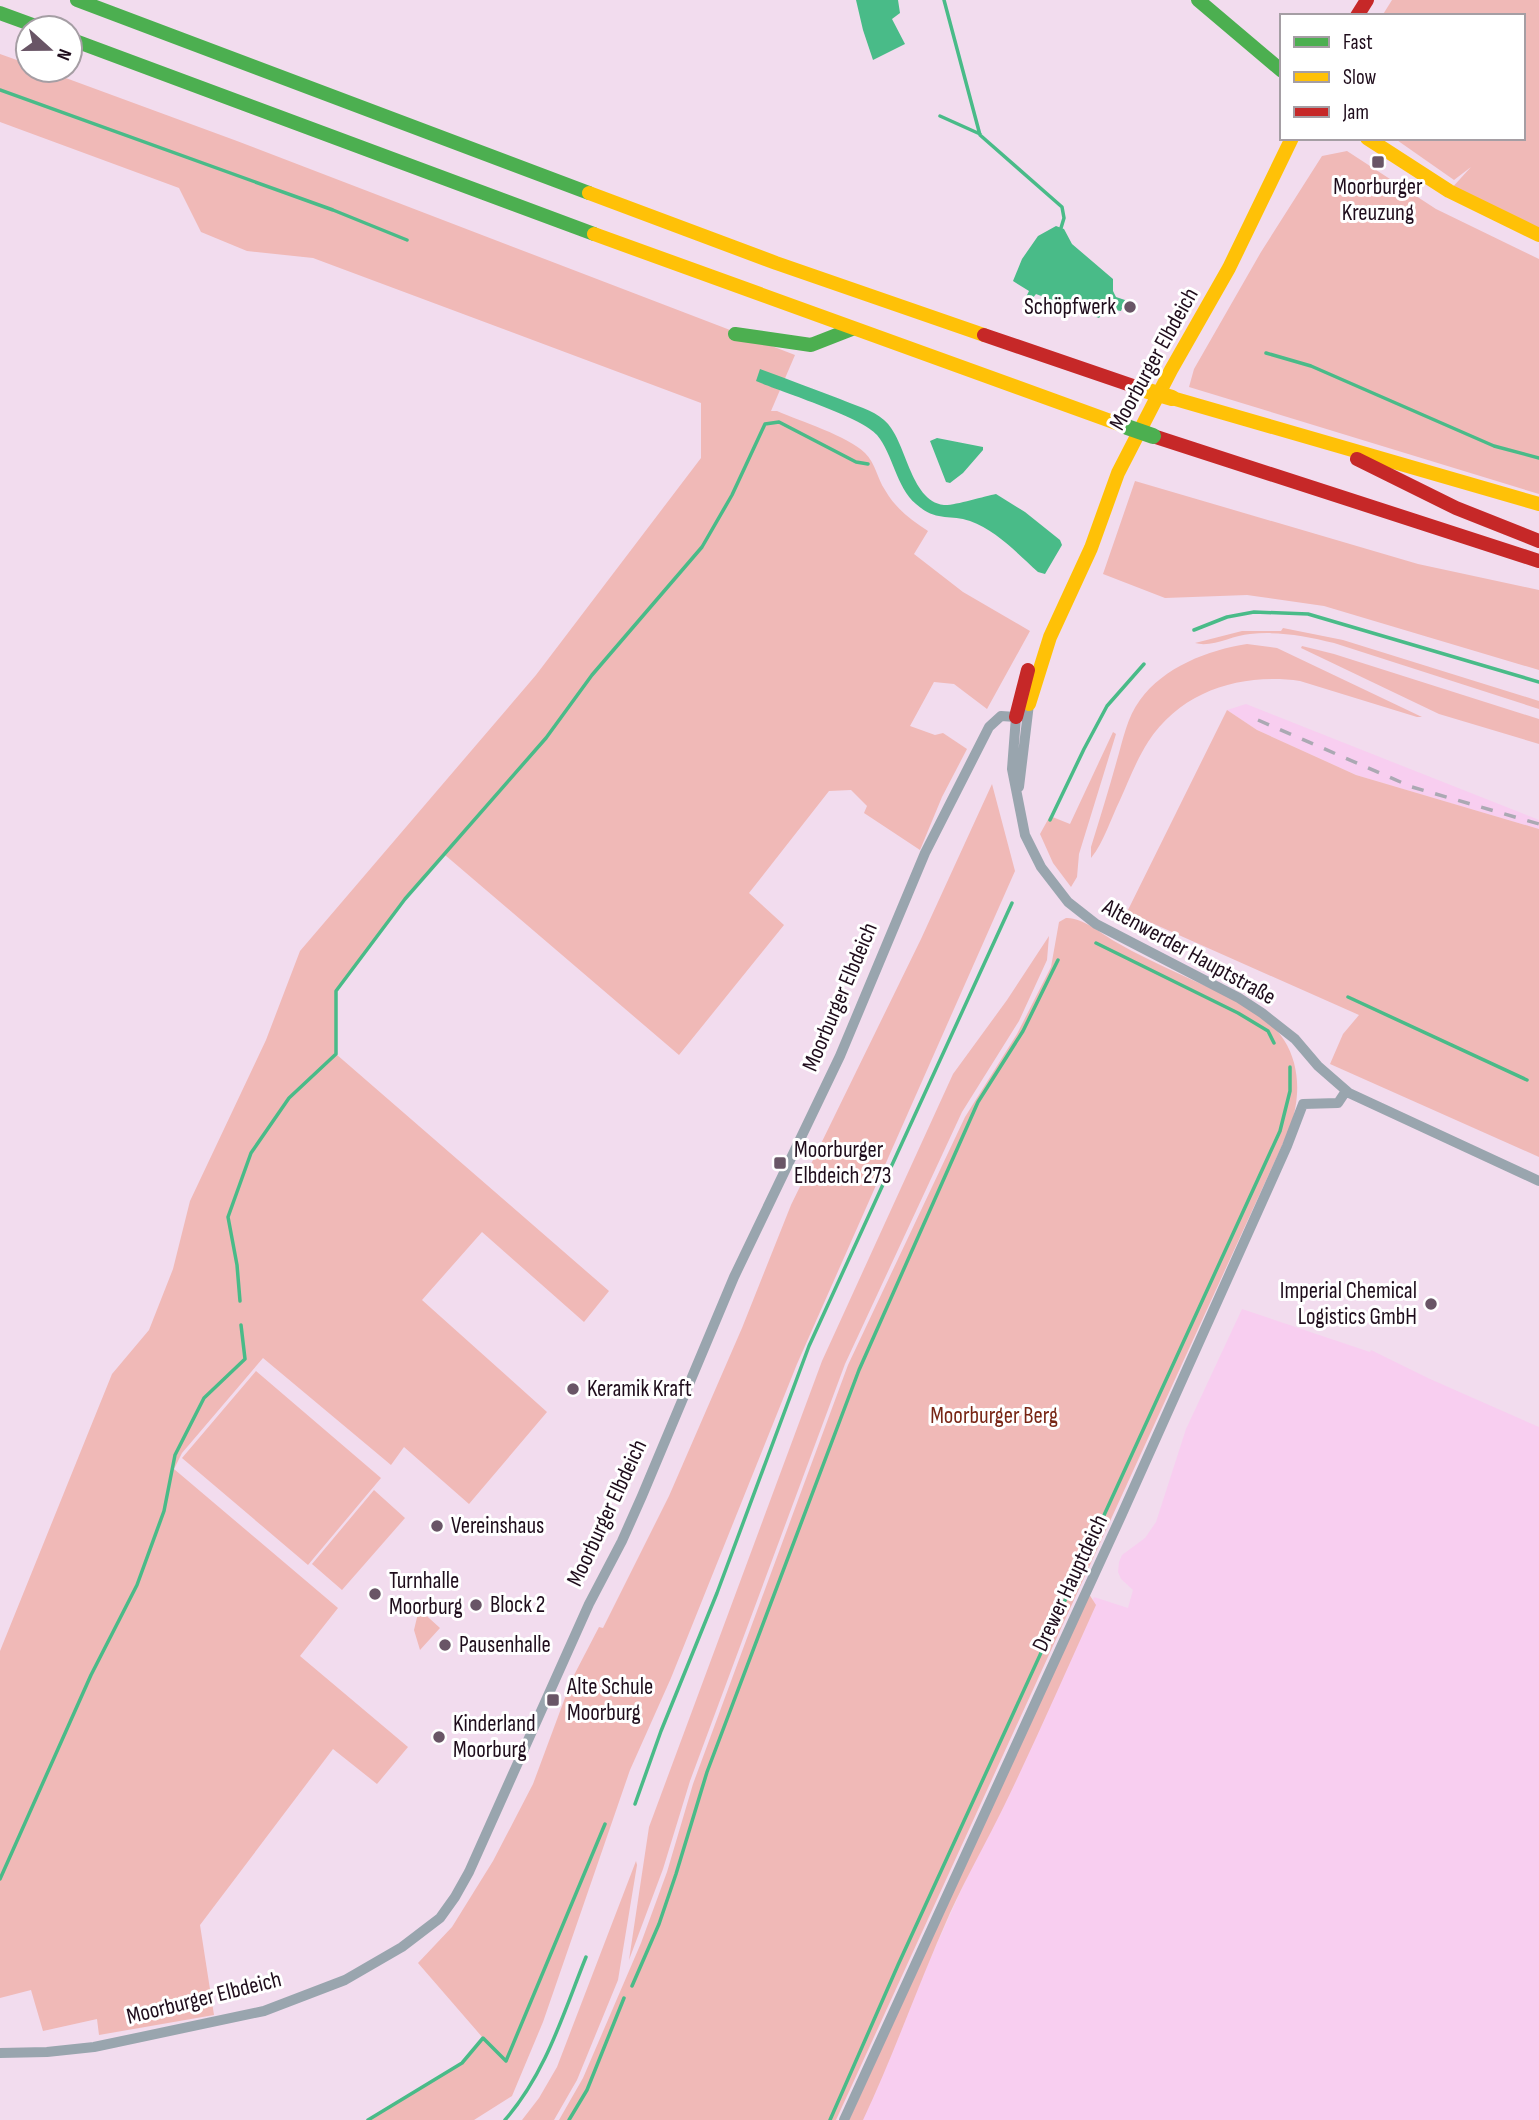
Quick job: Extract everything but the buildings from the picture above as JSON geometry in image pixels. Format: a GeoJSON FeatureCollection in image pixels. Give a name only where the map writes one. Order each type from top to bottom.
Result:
{"type":"FeatureCollection","features":[{"type":"Feature","properties":{"kind":"main road"},"geometry":{"type":"LineString","coordinates":[[77,0],[776,263],[1145,390],[1539,504]]}},
{"type":"Feature","properties":{"kind":"main road"},"geometry":{"type":"LineString","coordinates":[[1198,0],[1280,69]]}},
{"type":"Feature","properties":{"kind":"main road"},"geometry":{"type":"LineString","coordinates":[[84,44],[852,329],[1153,436],[1539,561]]}},
{"type":"Feature","properties":{"kind":"main road","name":"Moorburger Elbdeich"},"geometry":{"type":"LineString","coordinates":[[1029,704],[1042,658],[1091,548],[1118,473],[1171,370],[1229,268],[1291,140]]}},
{"type":"Feature","properties":{"kind":"main road"},"geometry":{"type":"LineString","coordinates":[[1370,140],[1449,191],[1539,235]]}},
{"type":"Feature","properties":{"kind":"main road"},"geometry":{"type":"LineString","coordinates":[[735,334],[811,345],[852,329]]}},
{"type":"Feature","properties":{"kind":"main road"},"geometry":{"type":"LineString","coordinates":[[1326,443],[1455,508],[1539,541]]}},
{"type":"Feature","properties":{"kind":"main road","name":"Moorburger Elbdeich"},"geometry":{"type":"LineString","coordinates":[[1016,717],[1035,653],[1047,626],[1064,605]]}},
{"type":"Feature","properties":{"kind":"street","name":"Moorburger Elbdeich"},"geometry":{"type":"LineString","coordinates":[[0,2053],[94,2047],[264,2011],[345,1980],[425,1931],[447,1909],[469,1872],[579,1627],[622,1541],[734,1277],[840,1056],[925,853],[989,727],[1001,716],[1016,717],[1029,704]]}},
{"type":"Feature","properties":{"kind":"street","name":"Altenwerder Hauptstraße"},"geometry":{"type":"LineString","coordinates":[[1018,794],[1029,704]]}},
{"type":"Feature","properties":{"kind":"street","name":"Altenwerder Hauptstraße"},"geometry":{"type":"LineString","coordinates":[[1016,717],[1012,760],[1029,845],[1054,886],[1068,902],[1096,924],[1239,998],[1262,1013],[1287,1032],[1318,1066],[1346,1091],[1539,1181]]}},
{"type":"Feature","properties":{"kind":"street","name":"Drewer Hauptdeich"},"geometry":{"type":"LineString","coordinates":[[844,2120],[1122,1514],[1303,1104],[1338,1102],[1346,1091]]}},
{"type":"Feature","properties":{"kind":"shaded area"},"geometry":{"type":"Polygon","coordinates":[[[856,0],[898,0],[900,13],[892,19],[905,44],[873,60],[856,0]]]}},
{"type":"Feature","properties":{"kind":"shaded area"},"geometry":{"type":"Polygon","coordinates":[[[1056,226],[1064,229],[1072,244],[1113,279],[1116,297],[1125,300],[1121,311],[1106,309],[1099,318],[1036,294],[1032,299],[1026,297],[1029,291],[1013,281],[1022,259],[1038,236],[1056,226]]]}},
{"type":"Feature","properties":{"kind":"shaded area"},"geometry":{"type":"Polygon","coordinates":[[[760,369],[880,416],[892,429],[923,493],[932,501],[948,505],[996,494],[1025,512],[1060,540],[1062,545],[1045,574],[1038,572],[1007,544],[980,525],[923,510],[909,497],[887,451],[869,428],[839,413],[756,381],[760,369]]]}},
{"type":"Feature","properties":{"kind":"shaded area"},"geometry":{"type":"Polygon","coordinates":[[[937,438],[983,447],[983,450],[963,473],[950,483],[946,482],[930,441],[937,438]]]}},
{"type":"Feature","properties":{"kind":"shaded area"},"geometry":{"type":"Polygon","coordinates":[[[1246,704],[1539,820],[1539,829],[1356,775],[1257,730],[1227,710],[1246,704]]]}},
{"type":"Feature","properties":{"kind":"shaded area"},"geometry":{"type":"Polygon","coordinates":[[[1242,1309],[1370,1352],[1371,1350],[1539,1427],[1539,2120],[857,2120],[1094,1597],[1128,1608],[1133,1590],[1121,1579],[1118,1572],[1119,1562],[1122,1555],[1145,1538],[1156,1522],[1186,1429],[1242,1309]]]}},
{"type":"Feature","properties":{"kind":"green space"},"geometry":{"type":"Polygon","coordinates":[[[1392,0],[1539,0],[1539,235],[1449,191],[1471,167],[1454,180],[1397,140],[1525,140],[1525,14],[1383,14],[1392,0]]]}},
{"type":"Feature","properties":{"kind":"green space"},"geometry":{"type":"Polygon","coordinates":[[[0,54],[14,59],[14,84],[82,84],[795,355],[771,411],[836,435],[865,453],[894,503],[928,531],[914,554],[963,592],[1030,631],[987,709],[954,684],[934,682],[910,726],[935,735],[943,733],[967,749],[942,797],[920,850],[864,813],[867,806],[851,790],[829,791],[749,893],[784,925],[679,1055],[445,855],[405,899],[337,991],[336,1054],[609,1291],[584,1322],[482,1232],[422,1300],[547,1412],[469,1504],[404,1447],[391,1465],[263,1358],[182,1453],[174,1469],[338,1608],[300,1656],[408,1747],[377,1784],[333,1749],[200,1925],[214,2015],[99,2035],[97,2019],[43,2031],[31,1990],[0,1998],[0,1651],[112,1374],[149,1330],[173,1269],[190,1201],[266,1040],[300,951],[536,675],[701,458],[701,403],[313,258],[247,251],[201,232],[179,188],[0,122],[0,54]]]}},
{"type":"Feature","properties":{"kind":"green space"},"geometry":{"type":"Polygon","coordinates":[[[1347,151],[1436,209],[1539,259],[1539,494],[1189,387],[1194,369],[1261,252],[1322,156],[1347,151]]]}},
{"type":"Feature","properties":{"kind":"green space"},"geometry":{"type":"Polygon","coordinates":[[[1135,481],[1418,564],[1539,590],[1539,670],[1324,606],[1247,595],[1165,598],[1103,574],[1135,481]]]}},
{"type":"Feature","properties":{"kind":"green space"},"geometry":{"type":"Polygon","coordinates":[[[1283,628],[1343,640],[1539,701],[1539,709],[1313,638],[1261,633],[1215,643],[1195,643],[1242,631],[1281,631],[1283,628]]]}},
{"type":"Feature","properties":{"kind":"green space"},"geometry":{"type":"Polygon","coordinates":[[[1247,644],[1277,648],[1422,717],[1300,681],[1257,680],[1215,689],[1178,709],[1148,742],[1104,837],[1091,858],[1091,847],[1126,729],[1140,700],[1150,688],[1174,669],[1202,656],[1247,644]]]}},
{"type":"Feature","properties":{"kind":"green space"},"geometry":{"type":"Polygon","coordinates":[[[1302,646],[1539,719],[1539,744],[1439,714],[1301,648],[1302,646]]]}},
{"type":"Feature","properties":{"kind":"green space"},"geometry":{"type":"Polygon","coordinates":[[[1227,710],[1257,730],[1356,775],[1539,829],[1539,1157],[1330,1064],[1343,1034],[1359,1015],[1127,912],[1227,710]]]}},
{"type":"Feature","properties":{"kind":"green space"},"geometry":{"type":"Polygon","coordinates":[[[1113,732],[1116,734],[1079,854],[1077,877],[1071,887],[1053,863],[1040,834],[1050,816],[1070,824],[1113,732]]]}},
{"type":"Feature","properties":{"kind":"green space"},"geometry":{"type":"Polygon","coordinates":[[[992,784],[1015,871],[797,1364],[671,1678],[630,1770],[543,2022],[512,2096],[474,2120],[368,2120],[462,2063],[483,2038],[418,1963],[452,1927],[493,1861],[533,1784],[572,1679],[599,1627],[603,1628],[669,1496],[742,1328],[791,1205],[921,939],[992,784]]]}},
{"type":"Feature","properties":{"kind":"green space","name":"Moorburger Berg"},"geometry":{"type":"Polygon","coordinates":[[[1066,918],[1084,923],[1132,951],[1240,1003],[1269,1022],[1284,1040],[1294,1061],[1297,1095],[1290,1128],[836,2120],[559,2120],[583,2078],[641,1943],[667,1872],[693,1784],[848,1365],[965,1117],[1017,1034],[1051,967],[1059,922],[1066,918]]]}},
{"type":"Feature","properties":{"kind":"green space"},"geometry":{"type":"Polygon","coordinates":[[[1049,936],[1047,960],[1019,1021],[962,1112],[845,1364],[690,1781],[663,1869],[629,1960],[649,1827],[822,1361],[953,1074],[1049,936]]]}},
{"type":"Feature","properties":{"kind":"green space"},"geometry":{"type":"Polygon","coordinates":[[[256,1371],[381,1478],[308,1565],[182,1458],[256,1371]]]}},
{"type":"Feature","properties":{"kind":"green space"},"geometry":{"type":"Polygon","coordinates":[[[374,1490],[405,1518],[342,1590],[312,1564],[374,1490]]]}},
{"type":"Feature","properties":{"kind":"green space"},"geometry":{"type":"Polygon","coordinates":[[[1089,1594],[1096,1605],[1017,1779],[950,1913],[863,2120],[849,2120],[1089,1594]]]}},
{"type":"Feature","properties":{"kind":"green space"},"geometry":{"type":"Polygon","coordinates":[[[419,1609],[440,1628],[420,1650],[414,1630],[419,1609]]]}},
{"type":"Feature","properties":{"kind":"green space"},"geometry":{"type":"Polygon","coordinates":[[[636,1861],[618,1980],[577,2080],[554,2120],[522,2120],[557,2067],[636,1861]]]}},
{"type":"Feature","properties":{"kind":"waterway"},"geometry":{"type":"LineString","coordinates":[[944,0],[980,135],[1062,207],[1064,218],[1061,228]]}},
{"type":"Feature","properties":{"kind":"waterway"},"geometry":{"type":"LineString","coordinates":[[0,90],[333,210],[407,240]]}},
{"type":"Feature","properties":{"kind":"waterway"},"geometry":{"type":"LineString","coordinates":[[940,116],[980,134]]}},
{"type":"Feature","properties":{"kind":"waterway"},"geometry":{"type":"LineString","coordinates":[[1266,353],[1311,366],[1494,446],[1539,458]]}},
{"type":"Feature","properties":{"kind":"waterway"},"geometry":{"type":"LineString","coordinates":[[240,1301],[237,1265],[228,1217],[251,1153],[289,1098],[336,1054],[336,991],[405,899],[546,738],[592,675],[702,547],[732,495],[765,424],[779,422],[856,462],[868,464]]}},
{"type":"Feature","properties":{"kind":"waterway"},"geometry":{"type":"LineString","coordinates":[[1194,630],[1227,617],[1254,612],[1308,614],[1539,682]]}},
{"type":"Feature","properties":{"kind":"waterway"},"geometry":{"type":"LineString","coordinates":[[1050,820],[1107,706],[1144,664]]}},
{"type":"Feature","properties":{"kind":"waterway"},"geometry":{"type":"LineString","coordinates":[[635,1804],[809,1346],[1012,903]]}},
{"type":"Feature","properties":{"kind":"waterway"},"geometry":{"type":"LineString","coordinates":[[1096,943],[1238,1013],[1268,1031],[1274,1043]]}},
{"type":"Feature","properties":{"kind":"waterway"},"geometry":{"type":"LineString","coordinates":[[632,1986],[659,1924],[707,1772],[859,1370],[978,1102],[1023,1031],[1058,960]]}},
{"type":"Feature","properties":{"kind":"waterway"},"geometry":{"type":"LineString","coordinates":[[1348,997],[1527,1080]]}},
{"type":"Feature","properties":{"kind":"waterway"},"geometry":{"type":"LineString","coordinates":[[830,2120],[898,1965],[1280,1131],[1290,1091],[1290,1067]]}},
{"type":"Feature","properties":{"kind":"waterway"},"geometry":{"type":"LineString","coordinates":[[0,1879],[91,1675],[137,1585],[164,1511],[175,1455],[204,1398],[245,1359],[241,1325]]}},
{"type":"Feature","properties":{"kind":"waterway"},"geometry":{"type":"LineString","coordinates":[[368,2120],[462,2063],[483,2038],[506,2061],[605,1824]]}},
{"type":"Feature","properties":{"kind":"waterway"},"geometry":{"type":"LineString","coordinates":[[505,2120],[543,2063],[586,1957]]}},
{"type":"Feature","properties":{"kind":"waterway"},"geometry":{"type":"LineString","coordinates":[[569,2120],[587,2090],[624,1998]]}},
{"type":"Feature","properties":{"kind":"railway"},"geometry":{"type":"LineString","coordinates":[[1258,720],[1412,787],[1539,824]]}},
{"type":"Feature","properties":{"kind":"traffic: fast"},"geometry":{"type":"LineString","coordinates":[[77,0],[589,193]]}},
{"type":"Feature","properties":{"kind":"traffic: fast"},"geometry":{"type":"LineString","coordinates":[[1198,0],[1280,69]]}},
{"type":"Feature","properties":{"kind":"traffic: fast"},"geometry":{"type":"LineString","coordinates":[[0,13],[14,18]]}},
{"type":"Feature","properties":{"kind":"traffic: fast"},"geometry":{"type":"LineString","coordinates":[[84,44],[594,234]]}},
{"type":"Feature","properties":{"kind":"traffic: fast"},"geometry":{"type":"LineString","coordinates":[[735,334],[811,345],[852,329]]}},
{"type":"Feature","properties":{"kind":"traffic: fast"},"geometry":{"type":"LineString","coordinates":[[1127,427],[1153,436]]}},
{"type":"Feature","properties":{"kind":"traffic: slow"},"geometry":{"type":"LineString","coordinates":[[1029,704],[1050,637],[1091,548],[1118,473],[1171,370],[1229,268],[1291,140]]}},
{"type":"Feature","properties":{"kind":"traffic: slow"},"geometry":{"type":"LineString","coordinates":[[1370,140],[1449,191],[1539,235]]}},
{"type":"Feature","properties":{"kind":"traffic: slow"},"geometry":{"type":"LineString","coordinates":[[589,193],[776,263],[984,335]]}},
{"type":"Feature","properties":{"kind":"traffic: slow"},"geometry":{"type":"LineString","coordinates":[[594,234],[1127,427]]}},
{"type":"Feature","properties":{"kind":"traffic: slow"},"geometry":{"type":"LineString","coordinates":[[1145,390],[1172,398]]}},
{"type":"Feature","properties":{"kind":"traffic: slow"},"geometry":{"type":"LineString","coordinates":[[1172,398],[1539,504]]}},
{"type":"Feature","properties":{"kind":"traffic: jam"},"geometry":{"type":"LineString","coordinates":[[1358,14],[1367,0]]}},
{"type":"Feature","properties":{"kind":"traffic: jam"},"geometry":{"type":"LineString","coordinates":[[984,335],[1145,390]]}},
{"type":"Feature","properties":{"kind":"traffic: jam"},"geometry":{"type":"LineString","coordinates":[[1153,436],[1539,561]]}},
{"type":"Feature","properties":{"kind":"traffic: jam"},"geometry":{"type":"LineString","coordinates":[[1357,459],[1456,508],[1539,541]]}},
{"type":"Feature","properties":{"kind":"traffic: jam"},"geometry":{"type":"LineString","coordinates":[[1016,717],[1028,670]]}},
{"type":"Feature","properties":{"kind":"place","name":"Moorburger Kreuzung"},"geometry":{"type":"Point","coordinates":[1378,162]}},
{"type":"Feature","properties":{"kind":"place","name":"Schöpfwerk"},"geometry":{"type":"Point","coordinates":[1130,307]}},
{"type":"Feature","properties":{"kind":"place","name":"Moorburger Elbdeich 273"},"geometry":{"type":"Point","coordinates":[780,1163]}},
{"type":"Feature","properties":{"kind":"place","name":"Imperial Chemical Logistics GmbH"},"geometry":{"type":"Point","coordinates":[1431,1304]}},
{"type":"Feature","properties":{"kind":"place","name":"Keramik Kraft"},"geometry":{"type":"Point","coordinates":[573,1389]}},
{"type":"Feature","properties":{"kind":"place","name":"Vereinshaus"},"geometry":{"type":"Point","coordinates":[437,1526]}},
{"type":"Feature","properties":{"kind":"place","name":"Turnhalle Moorburg"},"geometry":{"type":"Point","coordinates":[375,1594]}},
{"type":"Feature","properties":{"kind":"place","name":"Block 2"},"geometry":{"type":"Point","coordinates":[476,1605]}},
{"type":"Feature","properties":{"kind":"place","name":"Pausenhalle"},"geometry":{"type":"Point","coordinates":[445,1645]}},
{"type":"Feature","properties":{"kind":"place","name":"Alte Schule Moorburg"},"geometry":{"type":"Point","coordinates":[553,1700]}},
{"type":"Feature","properties":{"kind":"place","name":"Kinderland Moorburg"},"geometry":{"type":"Point","coordinates":[439,1737]}}]}
